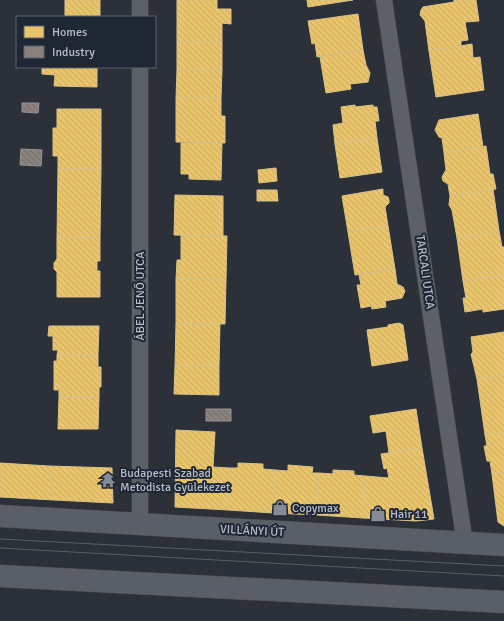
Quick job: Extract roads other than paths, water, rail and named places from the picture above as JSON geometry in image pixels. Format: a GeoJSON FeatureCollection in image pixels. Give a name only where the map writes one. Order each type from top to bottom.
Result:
{"type":"FeatureCollection","features":[{"type":"Feature","properties":{"kind":"street"},"geometry":{"type":"LineString","coordinates":[[140,0],[140,16]]}},
{"type":"Feature","properties":{"kind":"street","name":"TARCALI UTCA"},"geometry":{"type":"LineString","coordinates":[[384,0],[465,544]]}},
{"type":"Feature","properties":{"kind":"street","name":"ÁBEL JENŐ UTCA"},"geometry":{"type":"LineString","coordinates":[[140,68],[140,525]]}},
{"type":"Feature","properties":{"kind":"street","name":"VILLÁNYI ÚT"},"geometry":{"type":"LineString","coordinates":[[0,516],[465,544],[504,545]]}},
{"type":"Feature","properties":{"kind":"street"},"geometry":{"type":"LineString","coordinates":[[0,576],[504,602]]}},
{"type":"Feature","properties":{"kind":"tram line"},"geometry":{"type":"LineString","coordinates":[[0,539],[504,566]]}},
{"type":"Feature","properties":{"kind":"tram line"},"geometry":{"type":"LineString","coordinates":[[0,548],[504,576]]}},
{"type":"Feature","properties":{"kind":"place","name":"Budapesti Szabad Metodista Gyülekezet"},"geometry":{"type":"Point","coordinates":[108,480]}},
{"type":"Feature","properties":{"kind":"place","name":"Copymax"},"geometry":{"type":"Point","coordinates":[280,508]}},
{"type":"Feature","properties":{"kind":"place","name":"Hair 11"},"geometry":{"type":"Point","coordinates":[378,514]}}]}
